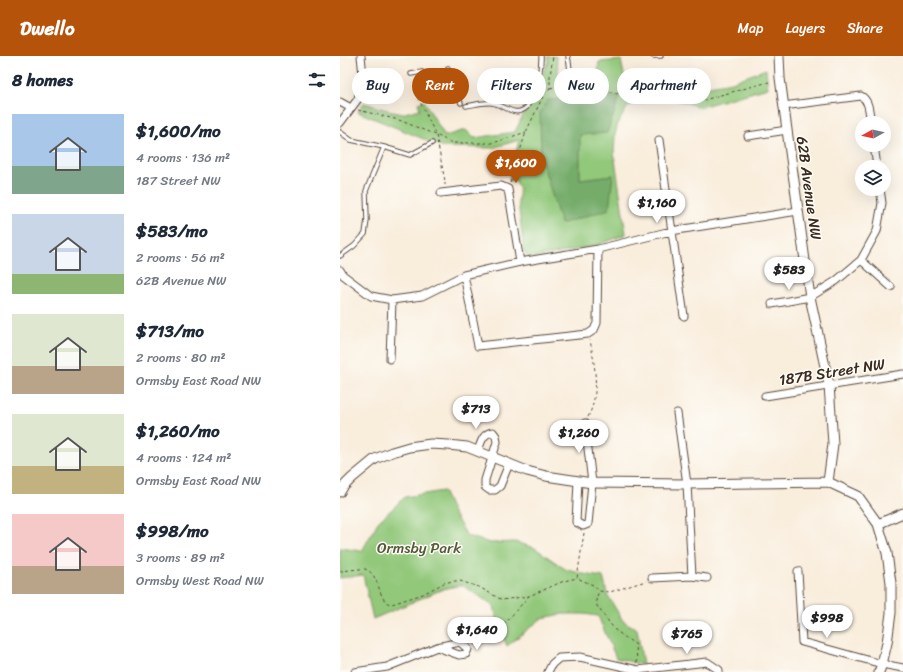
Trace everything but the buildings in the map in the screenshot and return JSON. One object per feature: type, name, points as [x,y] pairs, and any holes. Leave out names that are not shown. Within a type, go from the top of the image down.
[{"type":"street","points":[[340,123],[358,99],[363,76],[360,56]]},
{"type":"street","name":"62B Avenue NW","points":[[778,56],[783,106],[810,297],[829,385],[833,444],[828,482]]},
{"type":"street","points":[[783,106],[857,96],[864,97],[868,104],[870,116]]},
{"type":"street","points":[[340,102],[352,108]]},
{"type":"street","name":"62B Avenue NW","points":[[748,136],[787,130]]},
{"type":"street","points":[[659,140],[684,316]]},
{"type":"street","points":[[441,193],[500,186],[508,189],[520,262]]},
{"type":"street","points":[[772,304],[810,297],[836,280],[861,260],[877,232],[882,203],[881,196]]},
{"type":"street","points":[[341,274],[371,296],[392,300],[422,296],[464,275],[520,262],[598,248],[671,230],[798,211]]},
{"type":"street","points":[[464,275],[478,346],[591,332],[597,323],[598,248]]},
{"type":"street","points":[[861,260],[891,287]]},
{"type":"street","points":[[390,359],[392,300]]},
{"type":"street","name":"187B Street NW","points":[[765,396],[903,374]]},
{"type":"street","points":[[677,413],[687,484],[692,576]]},
{"type":"street","points":[[578,481],[576,522],[584,526],[588,524],[589,520],[592,483],[585,423]]},
{"type":"street","points":[[478,451],[484,436],[493,432],[496,436],[497,442],[485,480],[485,487],[489,490],[495,490],[500,486],[509,464]]},
{"type":"street","points":[[341,488],[358,472],[375,460],[392,452],[409,447],[431,444],[466,447],[527,471],[592,483],[687,484],[828,482],[858,496],[878,524],[888,553],[891,583],[891,613],[887,643],[880,668]]},
{"type":"street","points":[[878,524],[903,513]]},
{"type":"street","points":[[798,571],[802,642],[880,668],[903,668]]},
{"type":"street","points":[[652,578],[692,576],[707,578]]},
{"type":"street","points":[[355,672],[387,667],[437,647]]},
{"type":"street","points":[[548,672],[552,664],[559,658],[580,657],[638,669],[707,662],[719,670],[719,672]]},
{"type":"lane","points":[[466,106],[494,103],[511,111],[518,112],[523,110],[526,107],[538,82],[542,66],[541,56]]},
{"type":"lane","points":[[568,56],[570,68]]},
{"type":"lane","points":[[653,56],[661,56]]},
{"type":"lane","points":[[340,132],[351,140],[384,147],[410,156],[432,143]]},
{"type":"lane","points":[[340,256],[354,246],[364,234],[367,220],[366,191],[384,147]]},
{"type":"path","points":[[550,88],[553,56]]},
{"type":"path","points":[[508,189],[526,132],[546,92],[550,88],[562,84],[580,85],[629,96],[645,93],[670,95],[699,102],[770,82]]},
{"type":"path","points":[[352,108],[399,120],[452,143],[493,143],[526,132]]},
{"type":"path","points":[[585,423],[590,414],[595,395],[595,375],[591,332]]},
{"type":"path","points":[[577,578],[584,533]]},
{"type":"path","points":[[340,571],[352,571],[359,568],[369,571],[377,580],[383,600],[389,604],[423,594],[444,583],[453,581],[460,581],[479,587],[502,600],[529,596],[564,581],[577,578],[593,585],[599,591],[606,592],[617,591],[652,578]]},
{"type":"path","points":[[599,591],[596,599],[597,606],[615,630],[636,645],[638,669]]},
{"type":"path","points":[[471,647],[506,622],[529,596]]},
{"type":"green space","points":[[547,56],[556,56],[558,68],[554,68],[554,104],[609,104],[609,68],[598,68],[599,62],[621,60],[623,68],[617,68],[617,104],[636,104],[628,106],[618,123],[615,135],[614,153],[626,234],[592,246],[532,258],[527,256],[524,252],[518,201],[519,187],[515,180],[509,181],[519,140],[492,148],[443,147],[358,112],[363,104],[401,114],[420,109],[418,104],[426,104],[445,136],[466,130],[474,138],[515,132],[528,104],[546,104],[545,68],[548,62]]},
{"type":"green space","points":[[766,69],[768,88],[711,104],[711,86],[732,82]]},
{"type":"green space","points":[[617,96],[617,104],[607,133],[580,135],[580,179],[613,175],[609,209],[561,224],[541,158],[540,113],[548,100],[554,100],[554,104],[609,104],[609,97]]},
{"type":"green space","points":[[690,104],[711,104],[700,107]]},
{"type":"green space","name":"Ormsby Park","points":[[443,491],[452,511],[467,536],[490,543],[515,542],[535,548],[565,569],[603,577],[608,596],[623,621],[637,629],[643,665],[616,658],[598,616],[584,614],[563,614],[542,618],[507,646],[497,621],[494,606],[462,585],[443,589],[373,619],[363,575],[340,578],[340,548],[362,551],[378,522],[405,497]]}]
